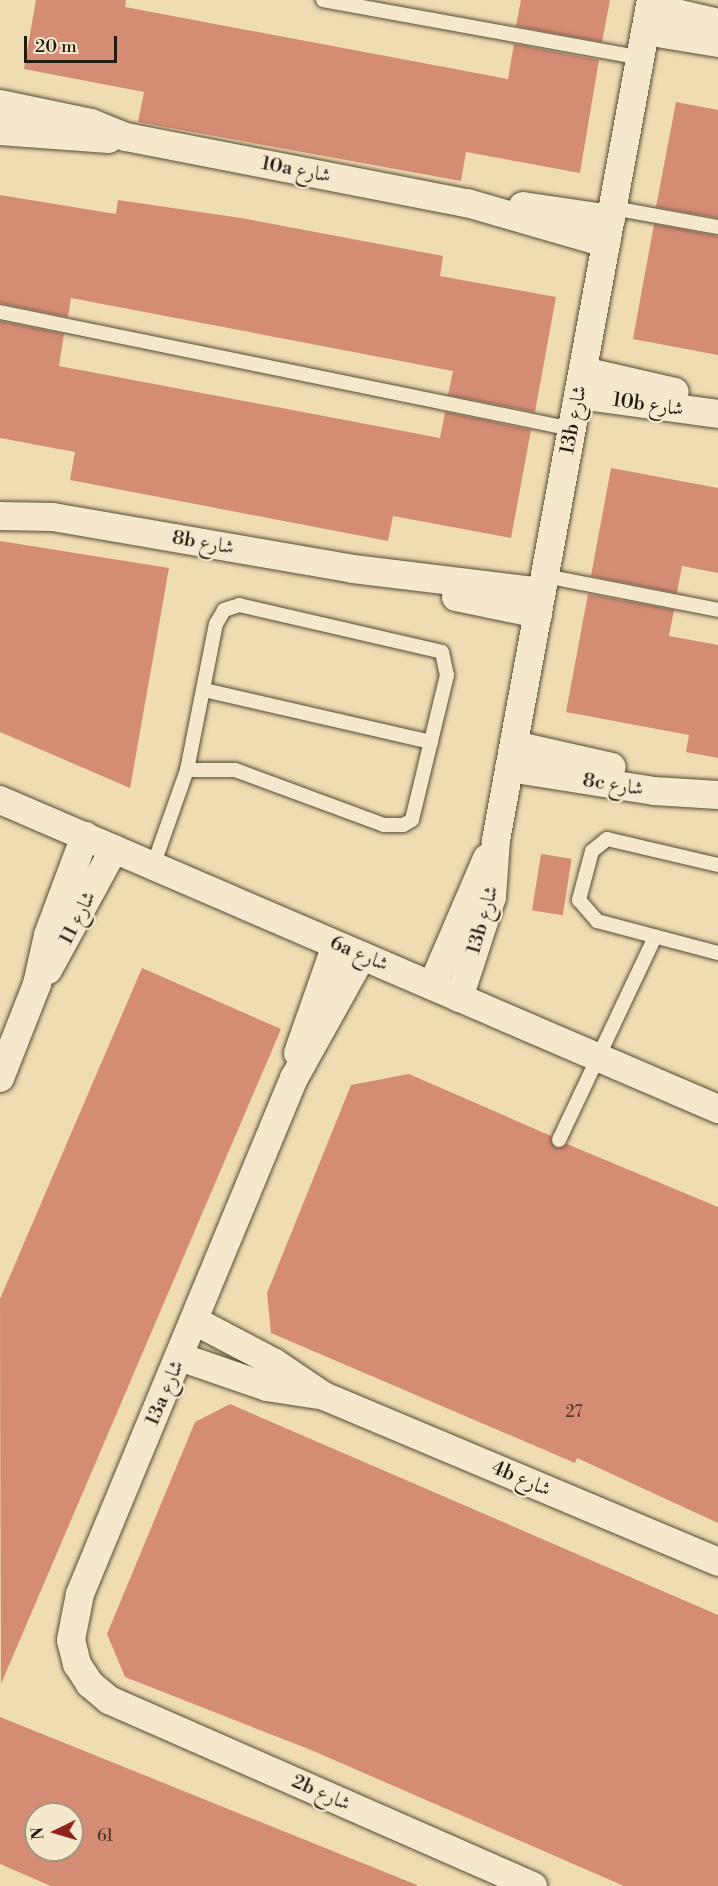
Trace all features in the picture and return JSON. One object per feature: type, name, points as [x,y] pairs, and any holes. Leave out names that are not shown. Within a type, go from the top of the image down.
[{"type":"street","points":[[647,24],[718,23]]},
{"type":"street","points":[[647,24],[718,43]]},
{"type":"street","name":"13b شارع","points":[[459,998],[492,897],[496,840],[647,24]]},
{"type":"street","name":"10a شارع","points":[[0,104],[91,123],[126,137],[467,204],[532,207],[610,223]]},
{"type":"street","name":"10a شارع","points":[[0,130],[88,140],[126,137]]},
{"type":"street","name":"10b شارع","points":[[581,383],[718,402]]},
{"type":"street","name":"10b شارع","points":[[581,383],[718,414]]},
{"type":"street","name":"8b شارع","points":[[0,495],[53,517]]},
{"type":"street","name":"8b شارع","points":[[0,516],[53,517],[353,568],[542,594]]},
{"type":"street","name":"8c شارع","points":[[512,756],[718,795]]},
{"type":"street","name":"6a شارع","points":[[0,800],[718,1109]]},
{"type":"street","name":"شارع 11","points":[[0,1078],[38,984],[48,935],[85,836]]},
{"type":"street","name":"13b شارع","points":[[432,986],[496,840]]},
{"type":"street","name":"شارع 11","points":[[38,984],[59,955],[114,849]]},
{"type":"street","name":"13a شارع","points":[[294,1078],[305,1026],[336,945]]},
{"type":"street","name":"13a شارع","points":[[110,1700],[90,1684],[77,1664],[70,1640],[72,1615],[294,1078],[362,956]]},
{"type":"street","name":"4b شارع","points":[[195,1321],[276,1363],[324,1396],[718,1562]]},
{"type":"street","name":"4b شارع","points":[[180,1357],[258,1384],[324,1396]]},
{"type":"street","name":"2b شارع","points":[[110,1700],[533,1886]]},
{"type":"lane","points":[[323,0],[647,24]]},
{"type":"lane","points":[[610,223],[718,227]]},
{"type":"lane","points":[[0,312],[572,429]]},
{"type":"lane","points":[[542,594],[718,610]]},
{"type":"lane","points":[[153,866],[187,770],[218,616],[231,606],[434,648],[448,667],[417,812],[412,820],[394,827],[235,770],[187,770]]},
{"type":"lane","points":[[204,690],[431,741]]},
{"type":"lane","points":[[718,865],[615,840],[595,846],[580,891],[583,909],[597,921],[718,953]]},
{"type":"lane","points":[[559,1140],[655,937]]},
{"type":"building","points":[[36,0],[126,0],[125,7],[508,79],[514,44],[599,60],[580,173],[466,152],[461,181],[138,122],[144,92],[24,69]]},
{"type":"building","points":[[521,0],[610,0],[602,42],[516,26]]},
{"type":"building","points":[[676,102],[718,110],[718,218],[656,207]]},
{"type":"building","points":[[0,195],[116,214],[118,200],[241,218],[443,256],[440,276],[556,297],[535,412],[448,395],[453,371],[71,298],[68,317],[0,303]]},
{"type":"building","points":[[654,224],[718,236],[718,355],[633,339]]},
{"type":"building","points":[[0,321],[64,334],[59,366],[440,438],[445,412],[531,430],[511,538],[393,516],[388,541],[70,480],[75,452],[0,438]]},
{"type":"building","points":[[611,468],[718,488],[718,573],[682,566],[677,593],[591,576]]},
{"type":"building","points":[[0,541],[169,568],[130,788],[0,732]]},
{"type":"building","points":[[588,594],[674,610],[669,636],[718,645],[718,758],[686,752],[689,735],[566,712]]},
{"type":"building","points":[[541,854],[572,859],[563,915],[532,910]]},
{"type":"building","points":[[142,968],[281,1029],[1,1684],[0,1299]]},
{"type":"building","points":[[409,1074],[551,1136],[556,1148],[567,1144],[718,1207],[718,1523],[577,1458],[575,1463],[271,1333],[267,1293],[351,1085]]},
{"type":"building","points":[[230,1404],[718,1615],[718,1886],[624,1886],[311,1750],[125,1677],[107,1634],[195,1422]]},
{"type":"building","points":[[0,1717],[417,1885],[417,1886],[51,1886],[0,1864]]}]
